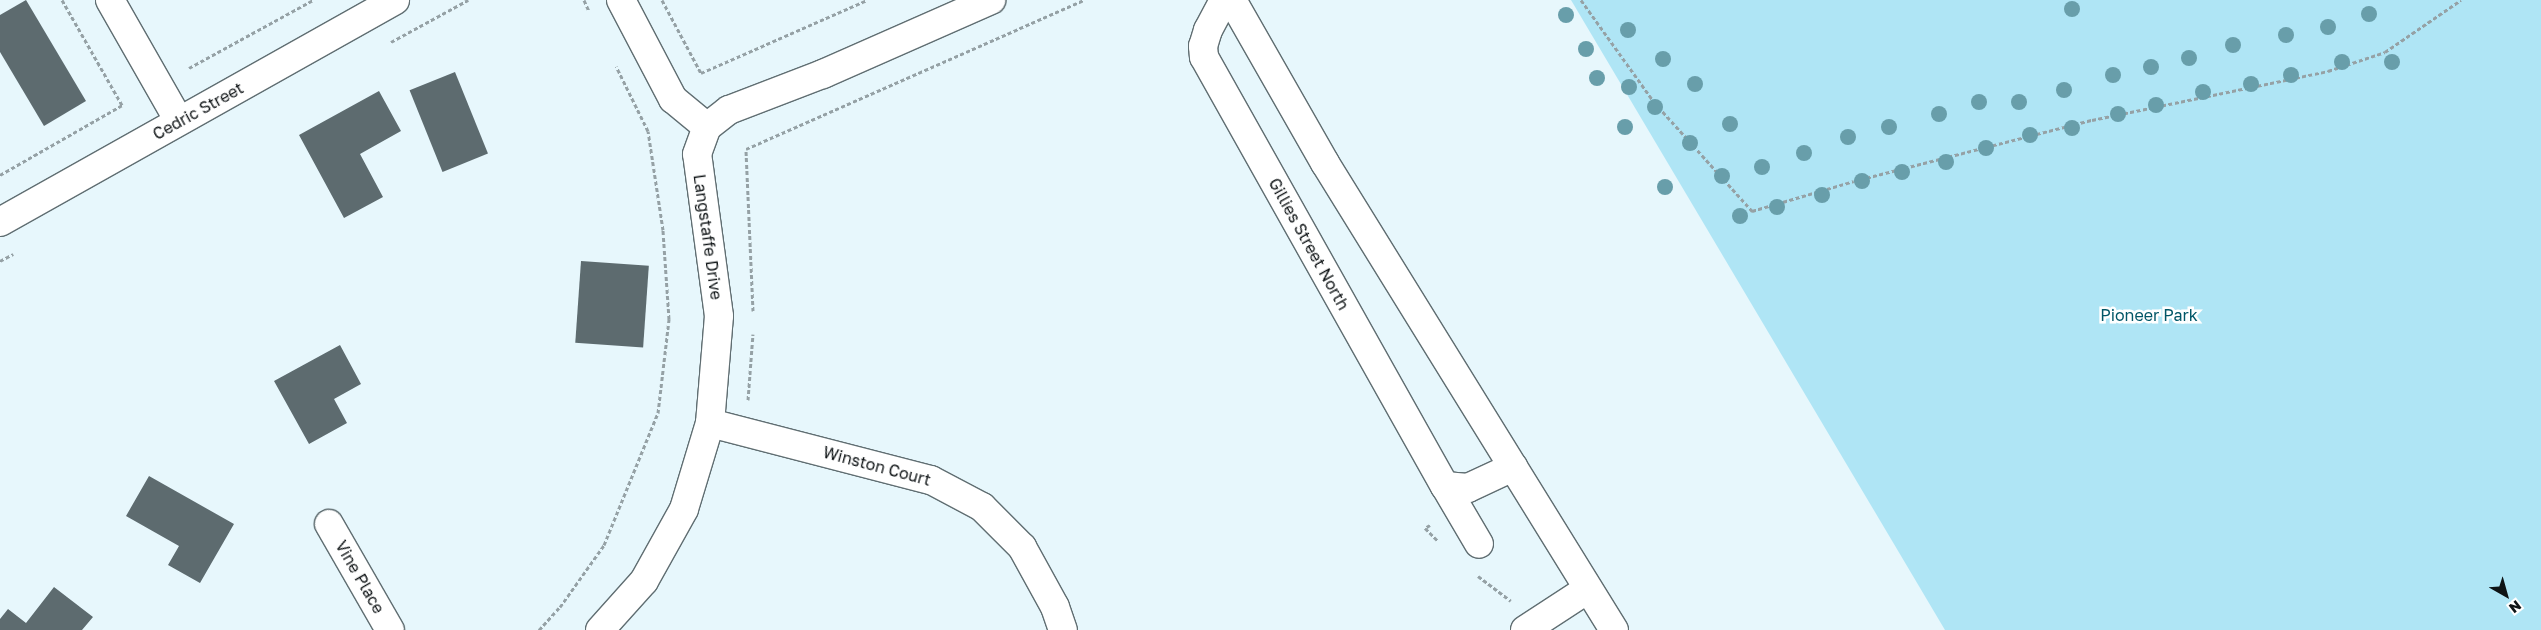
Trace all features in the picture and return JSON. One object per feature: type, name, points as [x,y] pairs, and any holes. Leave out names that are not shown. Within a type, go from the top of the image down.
[{"type":"street","points":[[110,0],[178,121]]},
{"type":"street","name":"Cedric Street","points":[[0,222],[395,0]]},
{"type":"street","points":[[621,0],[673,99],[707,127],[730,110],[823,74],[992,0]]},
{"type":"street","name":"Gillies Street North","points":[[1224,0],[1208,30],[1203,46],[1204,57],[1479,544]]},
{"type":"street","points":[[1232,0],[1325,163],[1614,630]]},
{"type":"street","name":"Langstaffe Drive","points":[[600,630],[644,581],[684,509],[710,423],[719,316],[697,154],[707,127]]},
{"type":"street","name":"Winston Court","points":[[710,423],[932,480],[982,507],[1022,547],[1056,607],[1063,630]]},
{"type":"street","points":[[1445,486],[1468,488],[1513,467]]},
{"type":"street","name":"Vine Place","points":[[329,524],[390,630]]},
{"type":"street","points":[[1526,630],[1588,589]]},
{"type":"path","points":[[0,175],[122,105],[62,0]]},
{"type":"path","points":[[190,70],[313,0]]},
{"type":"path","points":[[584,0],[592,18]]},
{"type":"path","points":[[662,0],[701,73],[867,0]]},
{"type":"path","points":[[753,315],[746,148],[1084,0]]},
{"type":"path","points":[[1581,0],[1654,102],[1752,211],[1854,181],[2092,120],[2328,71],[2385,52],[2461,0]]},
{"type":"path","points":[[539,630],[560,608],[604,545],[658,412],[669,319],[663,230],[648,131],[614,61]]},
{"type":"path","points":[[748,400],[753,325]]},
{"type":"green space","name":"Pioneer Park","points":[[1571,0],[2541,0],[2541,630],[1945,630]]},
{"type":"building","points":[[26,0],[86,101],[44,126],[0,52],[0,15]]},
{"type":"building","points":[[455,72],[488,154],[443,172],[410,90]]},
{"type":"building","points":[[379,91],[401,131],[360,154],[383,197],[344,218],[299,135]]},
{"type":"building","points":[[581,261],[649,266],[643,348],[575,343]]},
{"type":"building","points":[[340,345],[361,384],[334,399],[347,423],[309,444],[274,381]]},
{"type":"building","points":[[149,476],[234,524],[200,583],[168,565],[179,546],[126,516]]},
{"type":"building","points":[[54,587],[93,617],[82,630],[0,630],[0,619],[8,609],[26,623]]}]
